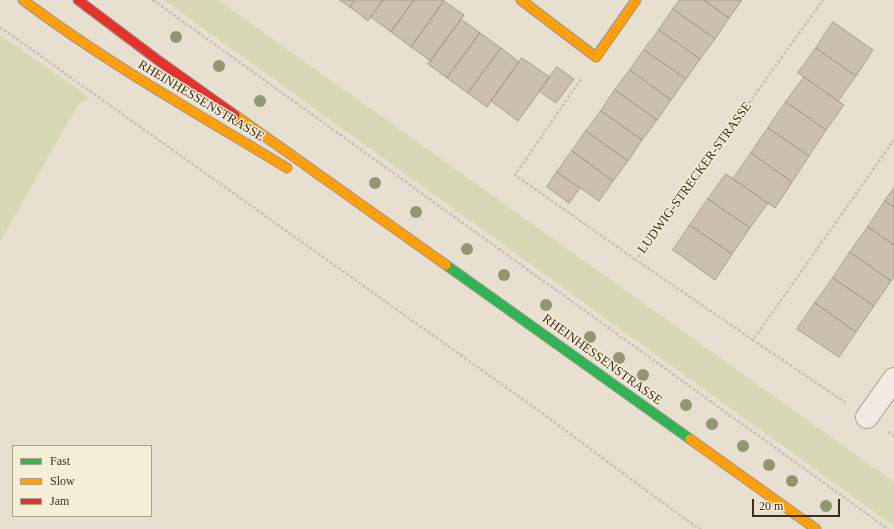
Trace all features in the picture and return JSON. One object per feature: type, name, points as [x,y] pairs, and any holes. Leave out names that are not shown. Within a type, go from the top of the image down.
[{"type":"main road","name":"RHEINHESSENSTRASSE","points":[[23,0],[47,18],[134,76],[295,172]]},
{"type":"main road","name":"RHEINHESSENSTRASSE","points":[[78,0],[159,61],[816,529]]},
{"type":"main road","points":[[521,0],[596,57],[636,0]]},
{"type":"main road","name":"RHEINHESSENSTRASSE","points":[[315,183],[372,212]]},
{"type":"street","points":[[867,417],[894,379]]},
{"type":"path","points":[[153,0],[888,529]]},
{"type":"path","name":"LUDWIG-STRECKER-STRASSE","points":[[823,0],[636,260],[867,417]]},
{"type":"path","points":[[0,27],[536,408],[685,519],[701,529]]},
{"type":"path","points":[[596,57],[516,175],[636,260]]},
{"type":"path","points":[[753,340],[894,140]]},
{"type":"green space","points":[[164,0],[218,0],[894,482],[894,526]]},
{"type":"green space","points":[[0,35],[79,90],[93,103],[88,100],[83,101],[78,105],[0,242]]},
{"type":"building","points":[[340,0],[355,0],[350,7]]},
{"type":"building","points":[[355,0],[383,0],[368,21],[350,7]]},
{"type":"building","points":[[383,0],[414,0],[391,32],[371,17]]},
{"type":"building","points":[[414,0],[444,1],[411,47],[391,32]]},
{"type":"building","points":[[680,0],[704,0],[729,18],[715,39],[673,9]]},
{"type":"building","points":[[704,0],[742,0],[729,18]]},
{"type":"building","points":[[444,1],[464,15],[431,61],[411,47]]},
{"type":"building","points":[[673,9],[715,39],[700,59],[659,30]]},
{"type":"building","points":[[461,19],[480,33],[447,78],[428,64]]},
{"type":"building","points":[[833,22],[873,50],[856,76],[816,48]]},
{"type":"building","points":[[659,30],[700,59],[686,79],[644,50]]},
{"type":"building","points":[[480,33],[501,48],[468,93],[447,78]]},
{"type":"building","points":[[501,48],[519,62],[487,107],[468,93]]},
{"type":"building","points":[[816,48],[856,76],[838,101],[798,73]]},
{"type":"building","points":[[644,50],[686,79],[671,100],[630,70]]},
{"type":"building","points":[[522,58],[550,77],[518,121],[491,101]]},
{"type":"building","points":[[557,67],[574,79],[556,103],[539,91]]},
{"type":"building","points":[[630,70],[671,100],[657,120],[615,90]]},
{"type":"building","points":[[804,77],[844,105],[826,130],[786,102]]},
{"type":"building","points":[[615,90],[657,120],[642,140],[601,111]]},
{"type":"building","points":[[786,102],[826,130],[809,156],[768,128]]},
{"type":"building","points":[[601,111],[642,140],[628,161],[586,131]]},
{"type":"building","points":[[768,128],[809,156],[792,182],[751,153]]},
{"type":"building","points":[[586,131],[628,161],[613,181],[572,151]]},
{"type":"building","points":[[572,151],[613,181],[599,201],[557,172]]},
{"type":"building","points":[[751,153],[792,182],[775,208],[733,179]]},
{"type":"building","points":[[557,172],[580,188],[569,203],[547,187]]},
{"type":"building","points":[[726,174],[768,203],[750,228],[708,199]]},
{"type":"building","points":[[894,188],[894,207],[885,201]]},
{"type":"building","points":[[708,199],[750,228],[732,254],[690,225]]},
{"type":"building","points":[[885,201],[894,207],[894,245],[868,227]]},
{"type":"building","points":[[690,225],[732,254],[715,280],[673,250]]},
{"type":"building","points":[[868,227],[894,245],[894,277],[891,281],[850,252]]},
{"type":"building","points":[[850,252],[891,281],[874,306],[833,278]]},
{"type":"building","points":[[833,278],[874,306],[856,332],[815,303]]},
{"type":"building","points":[[815,303],[856,332],[839,357],[797,329]]},
{"type":"traffic: fast","points":[[446,265],[690,439]]},
{"type":"traffic: slow","points":[[23,0],[120,67],[287,168]]},
{"type":"traffic: slow","points":[[521,0],[596,57],[636,0]]},
{"type":"traffic: slow","points":[[235,115],[446,265]]},
{"type":"traffic: slow","points":[[690,439],[816,529]]},
{"type":"traffic: jam","points":[[78,0],[159,61],[235,115]]}]
